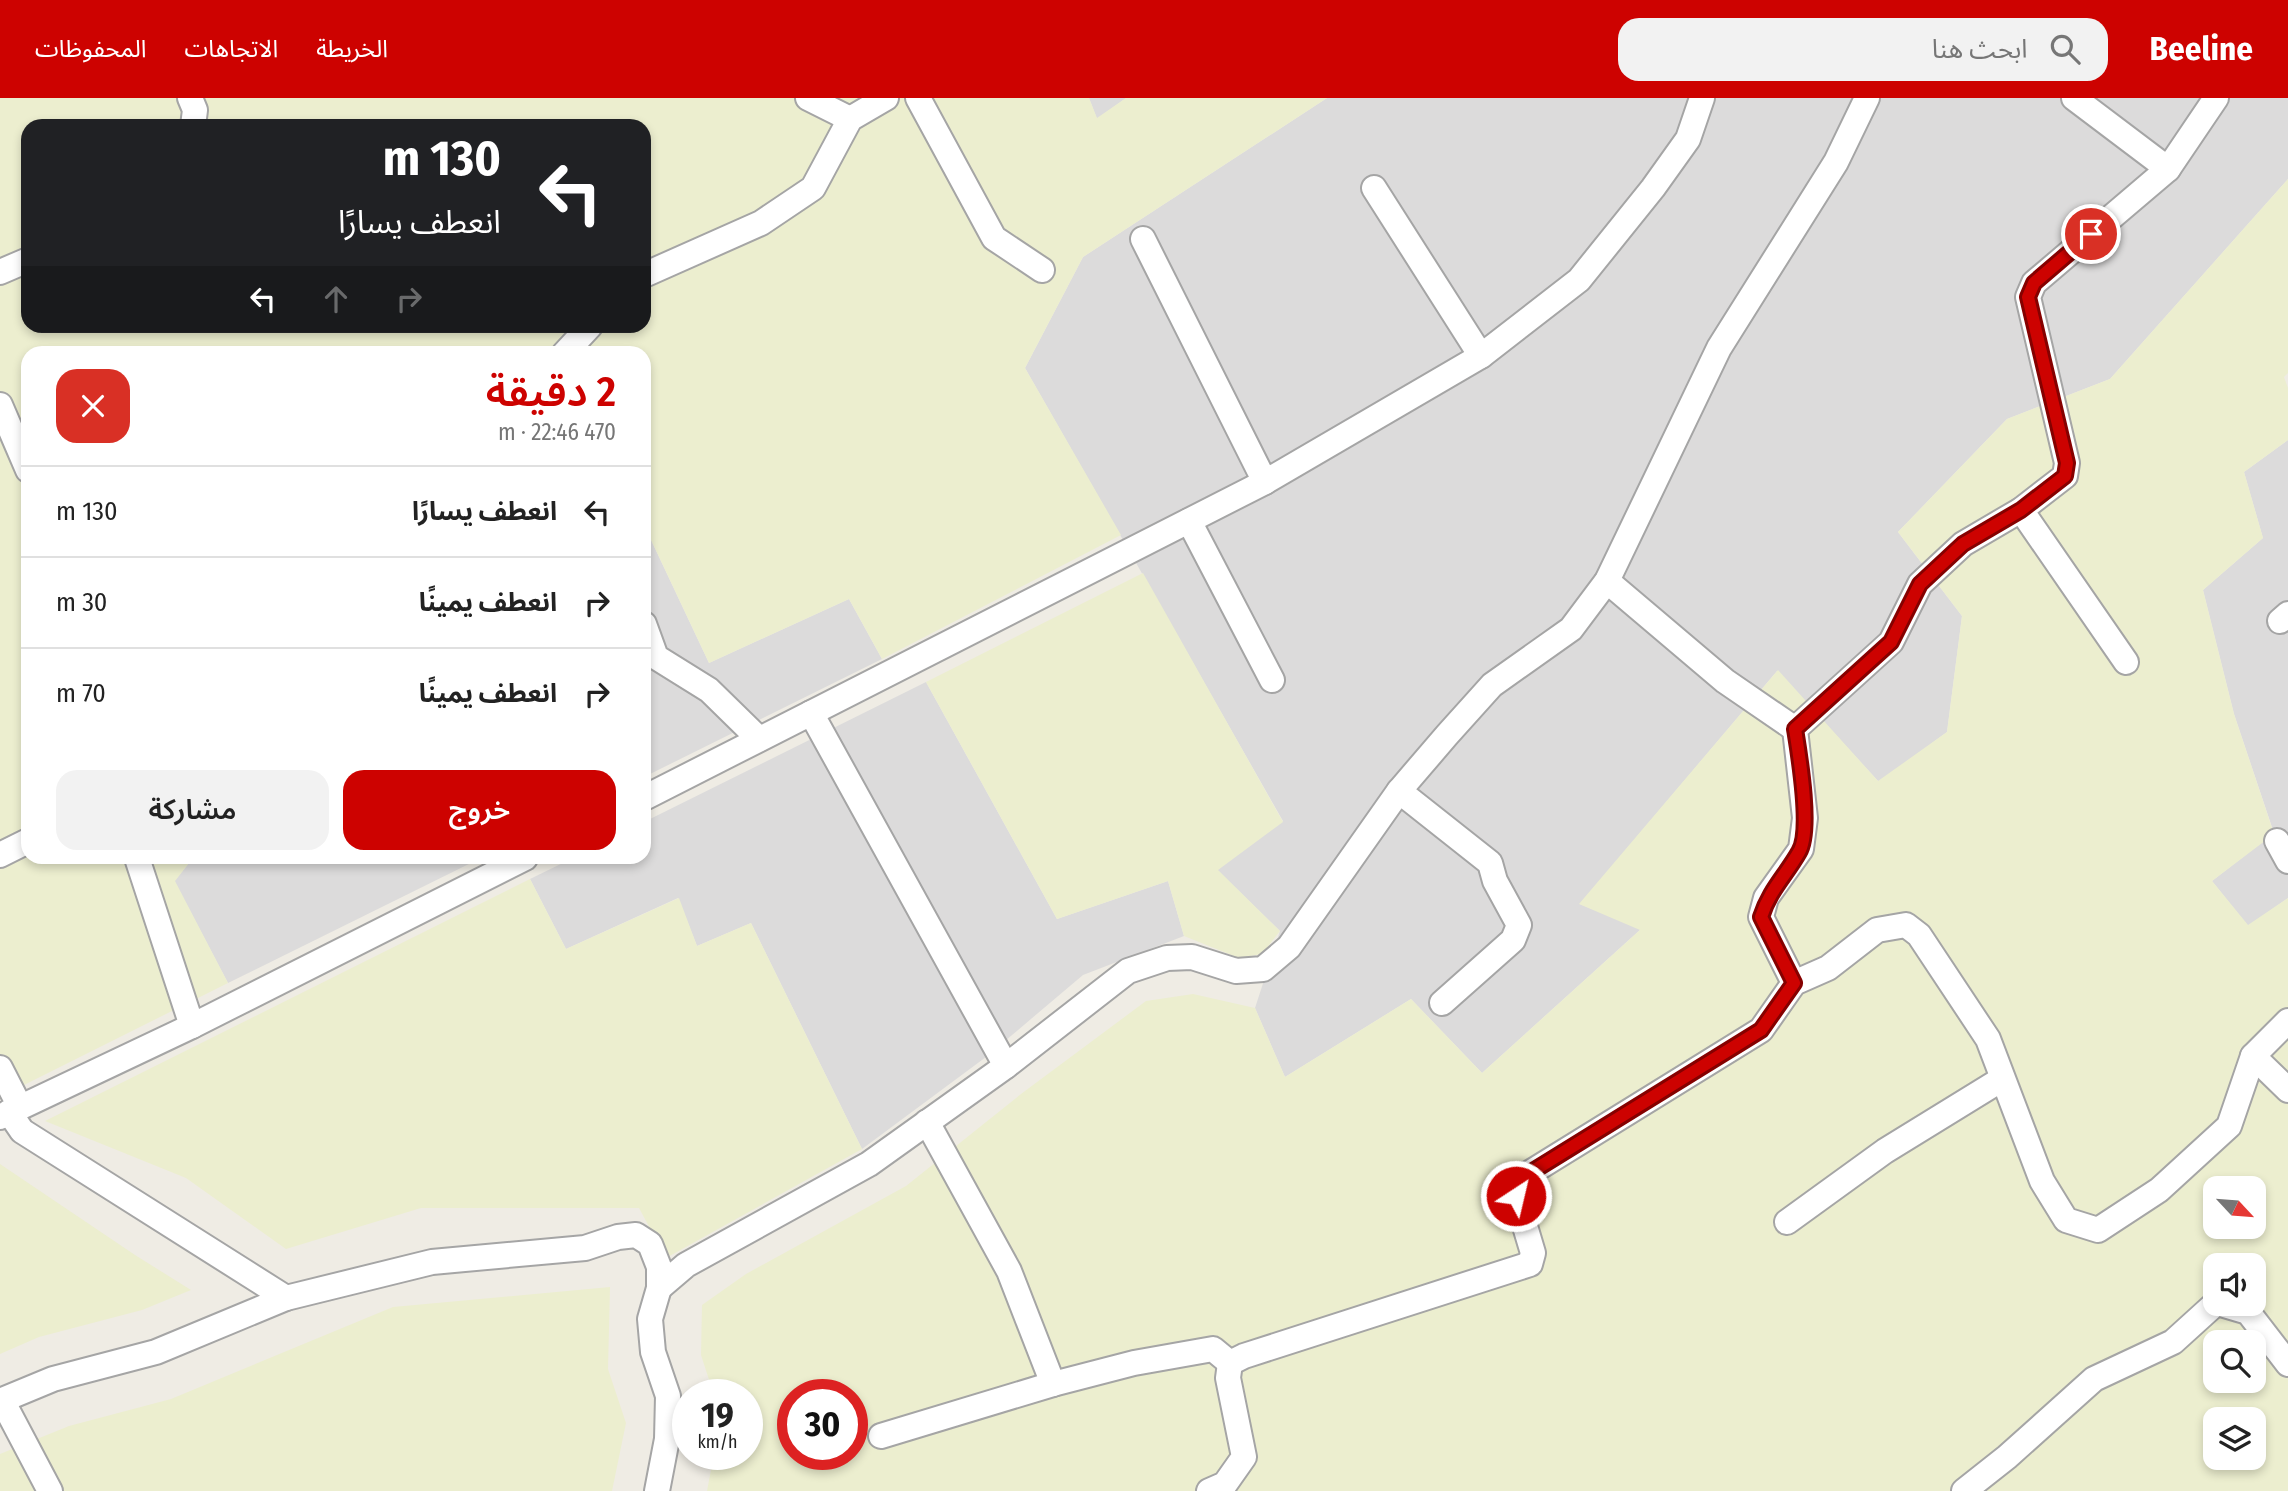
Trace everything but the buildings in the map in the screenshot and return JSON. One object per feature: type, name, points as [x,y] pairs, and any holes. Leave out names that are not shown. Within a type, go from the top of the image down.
[{"type":"street","points":[[190,98],[195,110],[194,119]]},
{"type":"street","points":[[808,98],[850,119]]},
{"type":"street","points":[[651,272],[761,223],[813,188],[850,119],[886,98]]},
{"type":"street","points":[[918,98],[994,238],[1042,270]]},
{"type":"street","points":[[651,794],[1265,482],[1480,356],[1579,280],[1653,188],[1688,139],[1702,98]]},
{"type":"street","points":[[659,1288],[686,1265],[869,1164],[1006,1066],[1128,971],[1167,958],[1192,957],[1236,971],[1263,969],[1289,947],[1399,791],[1492,685],[1571,629],[1607,581],[1719,348],[1836,162],[1867,98]]},
{"type":"street","points":[[2074,98],[2168,169]]},
{"type":"street","points":[[1795,729],[1891,642],[1920,584],[1963,544],[2021,510],[2065,476],[2067,463],[2028,297],[2034,283],[2168,169],[2216,98]]},
{"type":"street","points":[[1374,187],[1480,356]]},
{"type":"street","points":[[1143,239],[1265,482]]},
{"type":"street","points":[[0,272],[21,263]]},
{"type":"street","points":[[571,346],[584,333]]},
{"type":"street","points":[[0,405],[21,454]]},
{"type":"street","points":[[2021,510],[2126,662]]},
{"type":"street","points":[[1189,521],[1272,680]]},
{"type":"street","points":[[1607,581],[1725,681],[1795,729],[1805,818],[1801,849],[1766,898],[1761,917],[1794,983]]},
{"type":"street","points":[[651,643],[656,657],[709,690],[759,739]]},
{"type":"street","points":[[811,713],[1006,1066]]},
{"type":"street","points":[[1399,791],[1490,863],[1495,880],[1519,925],[1513,940],[1441,1003]]},
{"type":"street","points":[[0,855],[21,844]]},
{"type":"street","points":[[139,864],[192,1026]]},
{"type":"street","points":[[10,1112],[192,1026],[513,864]]},
{"type":"street","points":[[1230,1363],[1244,1356],[1530,1264],[1533,1253],[1516,1196],[1520,1179],[1761,1030],[1794,983],[1828,968],[1877,930],[1906,925],[1919,935],[1987,1039],[2042,1181],[2066,1220],[2098,1230],[2159,1190],[2229,1126],[2253,1056],[2288,1021]]},
{"type":"street","points":[[2253,1056],[2288,1090]]},
{"type":"street","points":[[0,1068],[10,1112],[22,1131],[286,1298]]},
{"type":"street","points":[[1787,1222],[1885,1151],[2002,1079]]},
{"type":"street","points":[[927,1122],[1009,1271],[1053,1384]]},
{"type":"street","points":[[50,1491],[1,1401],[53,1379],[156,1352],[286,1298],[432,1262],[585,1248],[618,1237],[636,1235],[650,1244],[659,1267],[659,1288],[650,1319],[653,1352],[668,1396],[667,1439],[657,1491]]},
{"type":"street","points":[[1964,1491],[2094,1380],[2173,1342],[2203,1315]]},
{"type":"street","points":[[2251,1316],[2288,1364]]},
{"type":"street","points":[[881,1436],[1053,1384],[1134,1363],[1213,1349],[1230,1363]]},
{"type":"street","points":[[1209,1491],[1225,1484],[1244,1457],[1228,1378],[1230,1363]]},
{"type":"shaded area","points":[[1089,98],[1126,98],[1097,119]]},
{"type":"shaded area","points":[[1327,98],[2288,98],[2288,179],[2110,379],[2007,419],[1898,532],[1962,616],[1947,732],[1879,782],[1777,671],[1580,904],[1641,929],[1482,1073],[1411,999],[1285,1077],[1255,1008],[1280,931],[1217,870],[1283,821],[1025,368],[1083,257]]},
{"type":"shaded area","points":[[2288,440],[2288,898],[2248,926],[2212,881],[2274,833],[2234,714],[2203,590],[2263,538],[2244,472]]},
{"type":"shaded area","points":[[651,540],[709,663],[849,599],[882,659],[651,774]]},
{"type":"shaded area","points":[[926,682],[1057,919],[1168,881],[1184,936],[1083,975],[986,1057],[862,1149],[751,923],[697,946],[678,898],[566,949],[530,879],[561,864],[651,864],[651,819]]},
{"type":"shaded area","points":[[188,864],[469,864],[228,983],[174,881]]},
{"type":"green space","points":[[0,98],[1089,98],[1097,118],[1126,98],[1327,98],[1083,257],[1025,368],[1121,535],[882,659],[849,599],[709,663],[651,540],[651,346],[21,346],[21,864],[188,864],[175,881],[228,983],[0,1097]]},
{"type":"green space","points":[[2288,179],[2288,373],[2284,377],[2288,388],[2288,440],[2244,472],[2263,538],[2203,590],[2234,714],[2274,834],[2212,881],[2248,925],[2288,898],[2288,1491],[707,1491],[711,1470],[763,1470],[763,1379],[709,1379],[701,1355],[702,1305],[746,1274],[906,1186],[1021,1094],[1146,1001],[1193,994],[1255,1008],[1285,1077],[1411,999],[1482,1073],[1640,930],[1579,904],[1778,670],[1878,781],[1947,732],[1962,616],[1898,532],[2007,419],[2110,379]]},
{"type":"green space","points":[[1143,573],[1283,822],[1218,870],[1280,931],[1262,954],[1239,958],[1184,936],[1168,881],[1057,919],[926,682]]},
{"type":"green space","points":[[530,879],[566,949],[679,898],[697,946],[751,923],[862,1149],[666,1258],[639,1208],[421,1208],[286,1249],[186,1178],[45,1121]]},
{"type":"green space","points":[[0,1164],[191,1290],[142,1310],[39,1337],[0,1354]]},
{"type":"green space","points":[[610,1287],[608,1369],[626,1423],[612,1491],[0,1491],[0,1454],[69,1426],[171,1399],[393,1307]]},
{"type":"route","points":[[1516,1196],[1520,1179],[1761,1030],[1794,983],[1761,917],[1766,898],[1801,849],[1805,818],[1795,729],[1891,642],[1920,584],[1963,544],[2021,510],[2065,476],[2067,463],[2028,297],[2034,283],[2091,234]]}]
